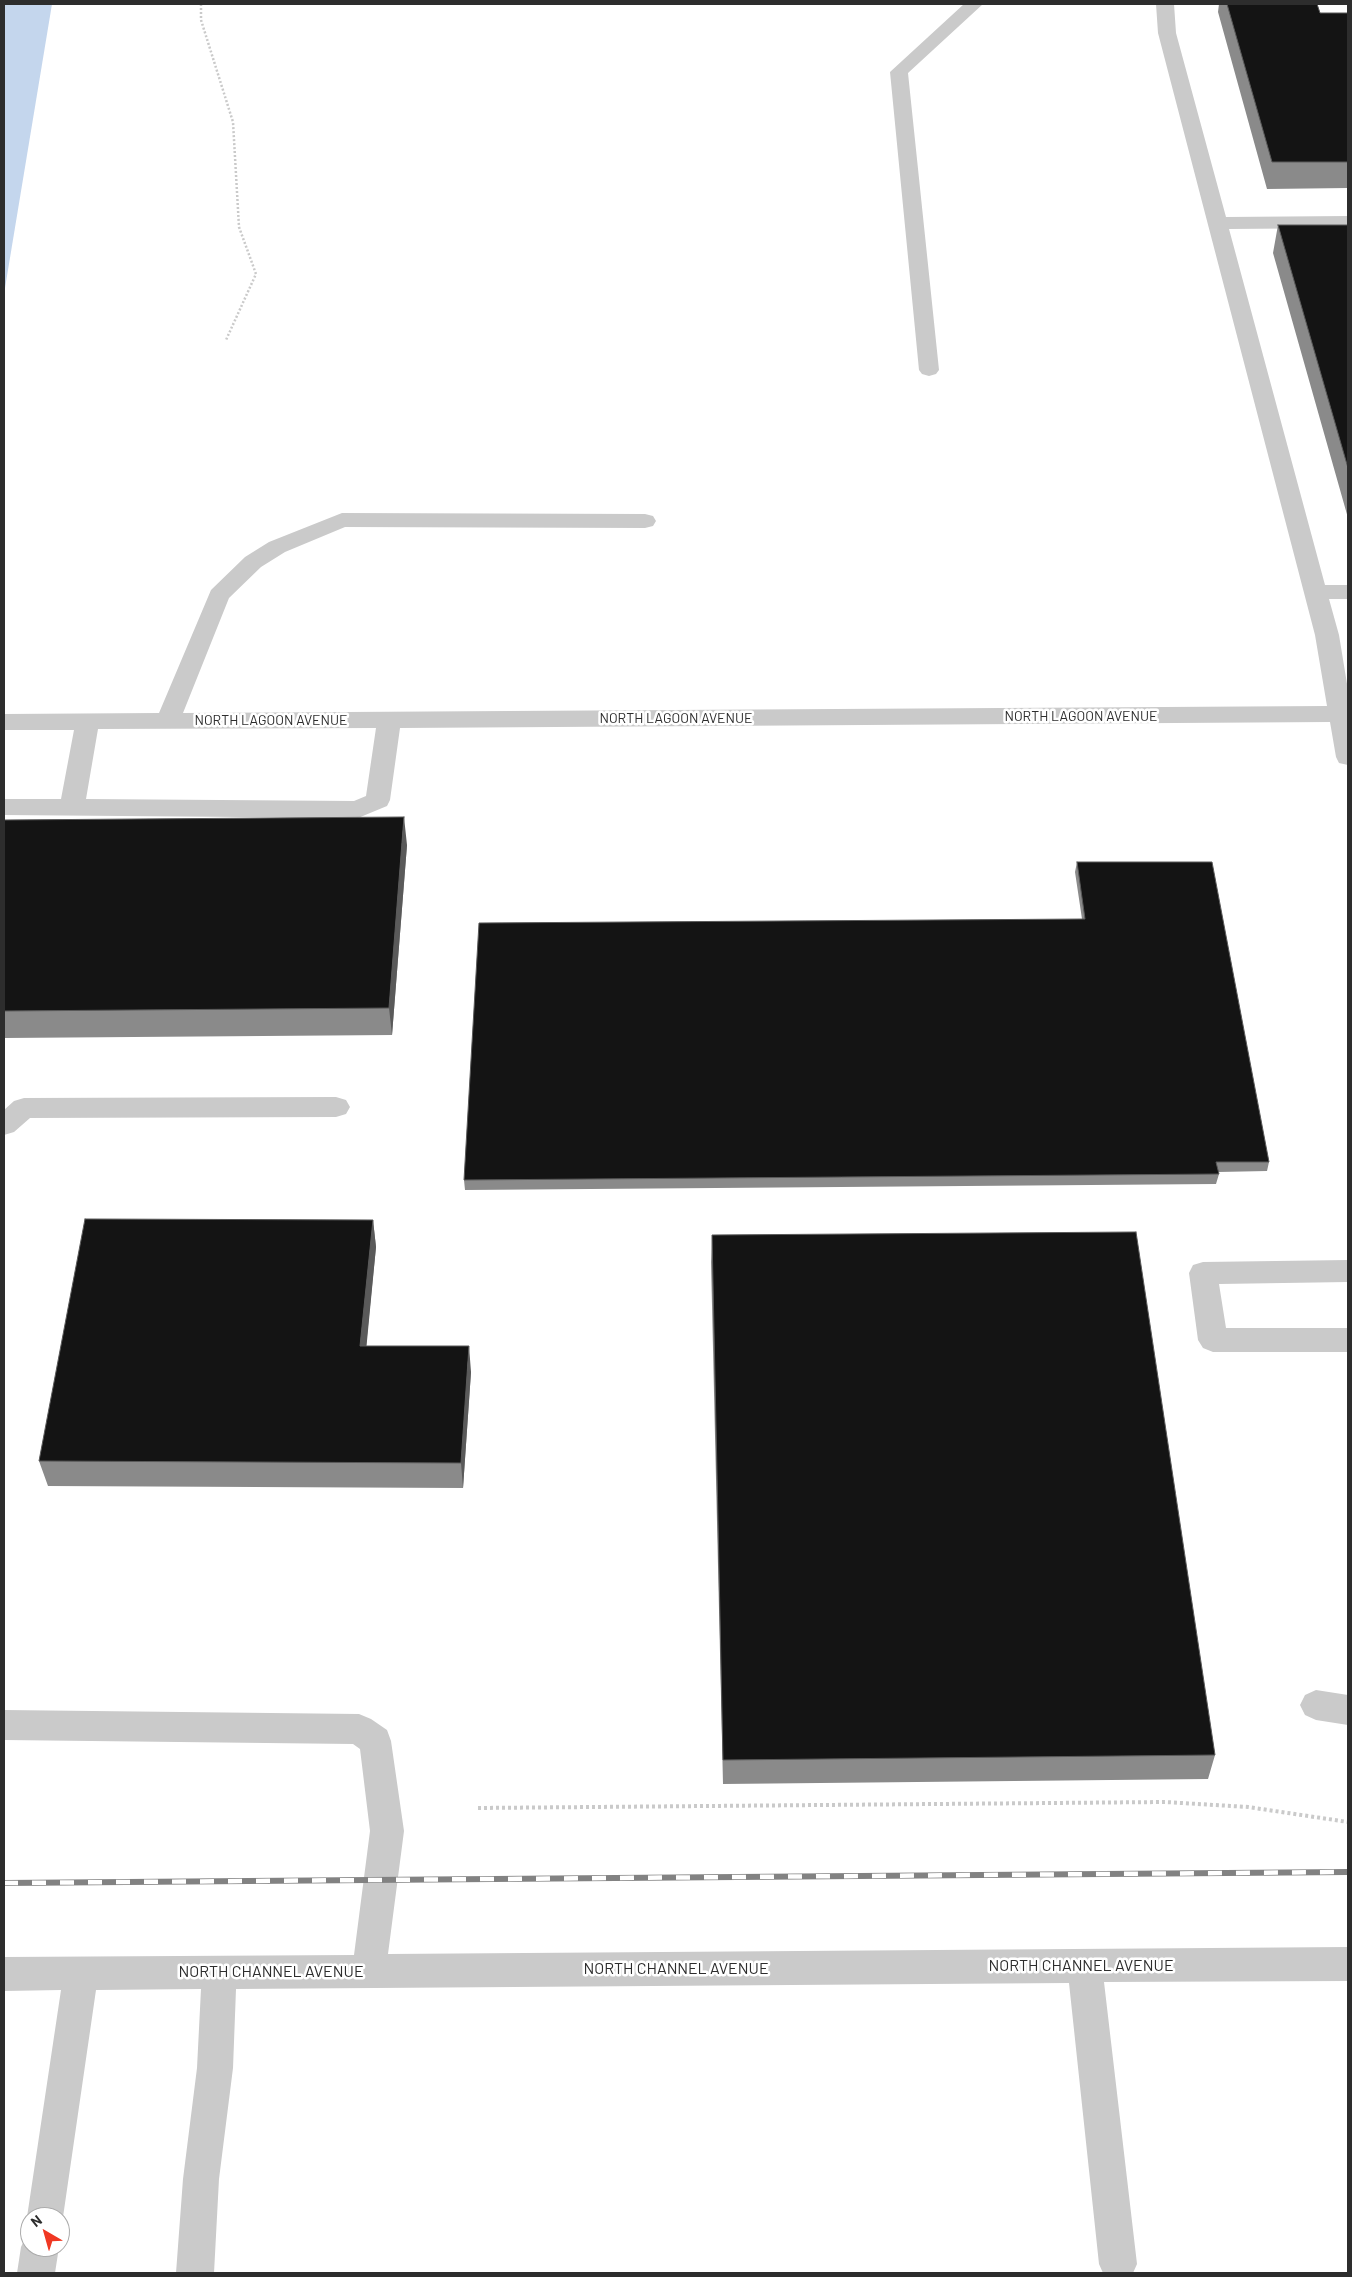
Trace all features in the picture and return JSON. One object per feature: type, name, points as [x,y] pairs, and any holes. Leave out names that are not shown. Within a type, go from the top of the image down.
[{"type":"street","points":[[929,370],[899,72],[974,4]]},
{"type":"street","points":[[1165,4],[1167,33],[1314,592],[1327,635],[1344,714],[1348,757]]},
{"type":"street","points":[[1217,223],[1348,222]]},
{"type":"street","points":[[168,721],[219,595],[253,562],[277,547],[342,520],[645,521]]},
{"type":"street","points":[[1314,592],[1348,592]]},
{"type":"street","name":"NORTH LAGOON AVENUE","points":[[4,722],[1344,714]]},
{"type":"street","points":[[4,807],[358,810],[378,800],[389,720]]},
{"type":"street","points":[[72,807],[88,722]]},
{"type":"street","points":[[4,1125],[24,1108],[336,1107]]},
{"type":"street","points":[[1348,1271],[1202,1273],[1213,1340],[1348,1340]]},
{"type":"street","points":[[1316,1705],[1348,1710]]},
{"type":"street","points":[[4,1726],[359,1729],[375,1741],[386,1831],[370,1971]]},
{"type":"street","name":"NORTH CHANNEL AVENUE","points":[[4,1974],[1348,1964]]},
{"type":"street","points":[[1085,1966],[1118,2264]]},
{"type":"street","points":[[195,2273],[201,2179],[215,2068],[220,1971]]},
{"type":"street","points":[[46,2207],[81,1974]]},
{"type":"street","points":[[36,2273],[38,2257]]},
{"type":"path","points":[[201,4],[201,20],[233,122],[239,227],[256,274],[226,340]]},
{"type":"path","points":[[478,1808],[1165,1802],[1248,1807],[1348,1822]]},
{"type":"water","points":[[4,4],[52,4],[4,294]]},
{"type":"building","points":[[1227,4],[1317,4],[1320,13],[1348,13],[1348,162],[1272,162]]},
{"type":"building","points":[[1278,225],[1348,225],[1348,468]]},
{"type":"building","points":[[404,817],[389,1008],[4,1011],[4,820]]},
{"type":"building","points":[[1077,862],[1212,862],[1269,1162],[1216,1162],[1219,1174],[464,1180],[479,923],[1085,919]]},
{"type":"building","points":[[85,1219],[373,1220],[360,1346],[469,1346],[461,1463],[39,1461]]},
{"type":"building","points":[[1136,1232],[1215,1755],[723,1760],[712,1235]]},
{"type":"railway","points":[[4,1883],[1348,1872]]}]
